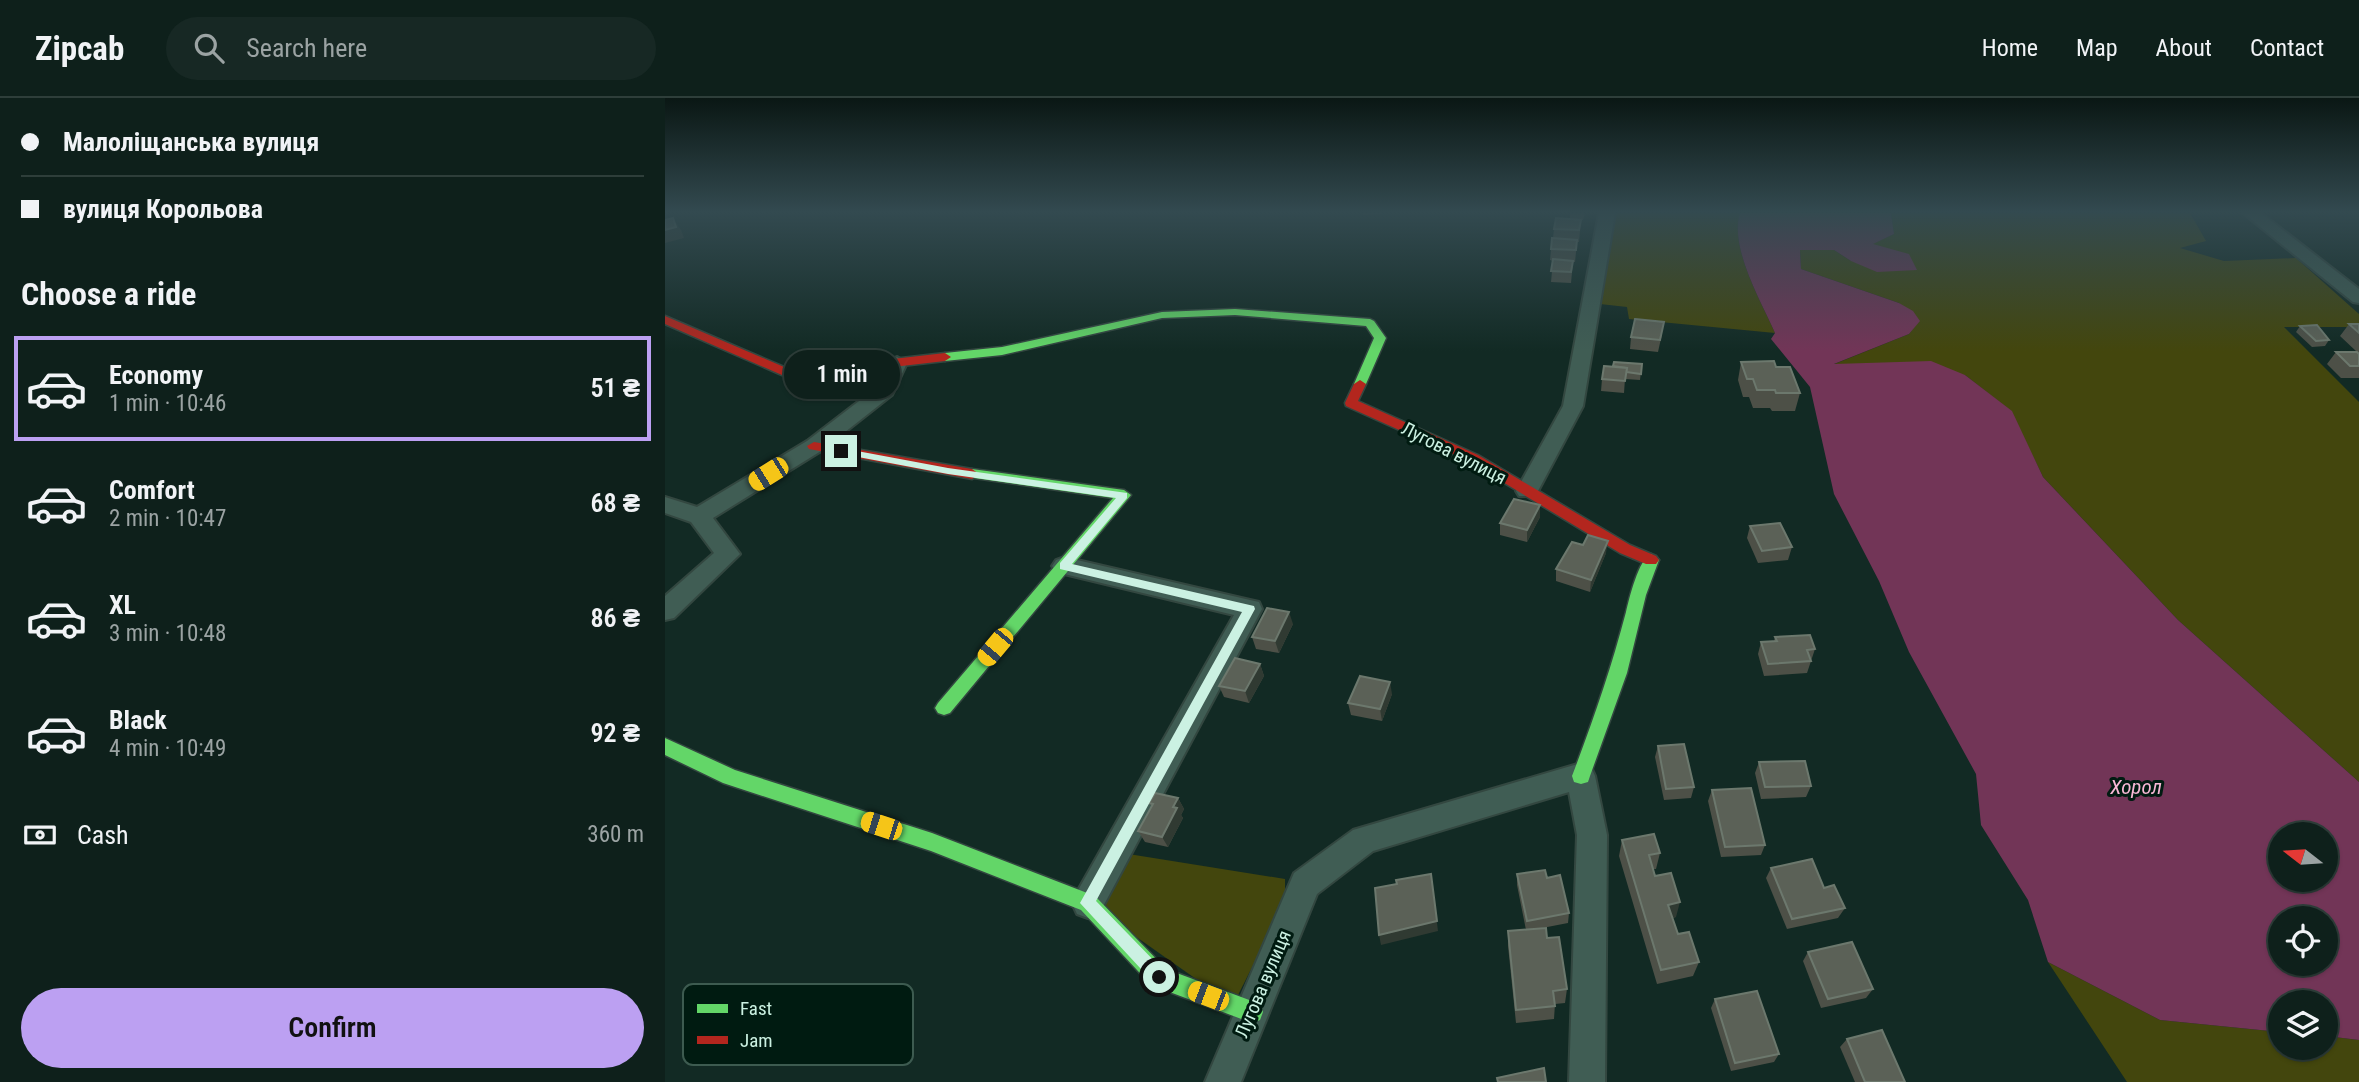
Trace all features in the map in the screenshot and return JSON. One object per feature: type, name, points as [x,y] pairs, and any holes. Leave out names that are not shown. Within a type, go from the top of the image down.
[{"type":"street","points":[[1527,491],[1573,406],[1600,259]]},
{"type":"street","points":[[2309,259],[2359,299]]},
{"type":"street","name":"Лугова вулиця","points":[[665,320],[782,371],[897,363],[1002,351],[1162,315],[1235,312],[1370,323],[1380,338],[1351,404],[1473,458],[1625,549],[1651,559],[1638,595],[1619,673],[1581,776],[1364,841],[1305,884],[1223,1082]]},
{"type":"street","points":[[699,516],[814,446],[885,391],[897,363]]},
{"type":"street","points":[[814,446],[948,471],[1123,495],[944,708]]},
{"type":"street","points":[[665,505],[699,516],[728,554],[665,611]]},
{"type":"street","points":[[1064,566],[1250,609],[1088,903]]},
{"type":"street","points":[[665,746],[730,777],[932,842],[1088,903],[1159,977],[1252,1012]]},
{"type":"street","points":[[1581,776],[1592,835],[1587,1082]]},
{"type":"shaded area","points":[[1607,259],[1744,259],[1775,333],[1629,319],[1627,307],[1600,304]]},
{"type":"shaded area","points":[[1800,259],[2297,259],[2359,314],[2359,327],[2284,327],[2359,402],[2359,782],[2178,620],[2043,477],[2011,411],[1965,375],[1832,365],[1909,334],[1919,321],[1899,303],[1801,269]]},
{"type":"shaded area","points":[[1116,852],[1285,879],[1285,902],[1233,1005],[1088,903]]},
{"type":"shaded area","points":[[2048,962],[2160,1020],[2268,1031],[2268,1060],[2338,1060],[2338,1037],[2359,1040],[2359,1082],[2127,1082]]},
{"type":"water","name":"Хорол","points":[[1744,259],[1800,259],[1801,269],[1899,303],[1913,311],[1920,321],[1909,334],[1834,364],[1931,361],[1965,375],[2012,411],[2043,477],[2178,620],[2359,782],[2359,1040],[2338,1037],[2338,990],[2268,990],[2268,1031],[2160,1020],[2048,962],[2028,900],[1981,825],[1976,774],[1909,652],[1879,581],[1834,494],[1810,387],[1771,339],[1775,333]]},
{"type":"water","name":"Хорол","points":[[1848,259],[1911,259],[1917,270],[1877,272]]},
{"type":"building","points":[[1553,259],[1573,261],[1571,272],[1551,271]]},
{"type":"building","points":[[1635,319],[1664,322],[1660,340],[1631,337]]},
{"type":"building","points":[[2349,324],[2359,324],[2359,333]]},
{"type":"building","points":[[2317,325],[2329,340],[2316,341],[2300,326]]},
{"type":"building","points":[[2336,352],[2357,352],[2359,366],[2350,366]]},
{"type":"building","points":[[1774,361],[1776,367],[1790,367],[1800,393],[1757,390],[1753,379],[1747,379],[1741,362]]},
{"type":"building","points":[[1614,362],[1642,364],[1641,374],[1626,372],[1627,368],[1613,366]]},
{"type":"building","points":[[1604,366],[1627,368],[1625,381],[1602,379]]},
{"type":"building","points":[[1514,499],[1540,505],[1527,530],[1500,523]]},
{"type":"building","points":[[1780,523],[1792,547],[1762,551],[1750,526]]},
{"type":"building","points":[[1588,535],[1608,541],[1591,580],[1556,569],[1572,542],[1583,545]]},
{"type":"building","points":[[1267,608],[1289,612],[1275,641],[1252,637]]},
{"type":"building","points":[[1810,635],[1815,649],[1807,650],[1811,661],[1768,664],[1761,642],[1777,641],[1775,637]]},
{"type":"building","points":[[1235,658],[1260,664],[1245,691],[1219,686]]},
{"type":"building","points":[[1360,676],[1390,682],[1380,709],[1348,703]]},
{"type":"building","points":[[1684,744],[1694,787],[1666,789],[1658,746]]},
{"type":"building","points":[[1805,761],[1811,786],[1765,787],[1759,762]]},
{"type":"building","points":[[1751,788],[1765,845],[1725,847],[1712,790]]},
{"type":"building","points":[[1155,793],[1178,798],[1173,807],[1177,808],[1162,837],[1138,831],[1153,804],[1149,803]]},
{"type":"building","points":[[1654,834],[1660,853],[1649,855],[1655,876],[1671,873],[1680,902],[1668,905],[1678,934],[1689,932],[1699,962],[1661,970],[1622,840]]},
{"type":"building","points":[[1812,859],[1824,888],[1834,885],[1845,908],[1792,919],[1771,868]]},
{"type":"building","points":[[1545,870],[1547,878],[1560,875],[1569,913],[1527,921],[1517,874]]},
{"type":"building","points":[[1431,874],[1437,921],[1379,935],[1375,888],[1397,884],[1396,880]]},
{"type":"building","points":[[1546,928],[1547,938],[1559,937],[1567,989],[1553,991],[1555,1006],[1516,1010],[1508,931]]},
{"type":"building","points":[[1852,942],[1873,989],[1828,999],[1808,952]]},
{"type":"building","points":[[1757,991],[1779,1054],[1735,1063],[1715,999]]},
{"type":"building","points":[[1882,1030],[1905,1082],[1865,1082],[1847,1039]]},
{"type":"building","points":[[1544,1068],[1546,1082],[1498,1082],[1497,1078]]},
{"type":"traffic: fast","points":[[945,357],[1002,351],[1162,315],[1235,312],[1370,323],[1380,338],[1360,384]]},
{"type":"traffic: fast","points":[[944,708],[1124,495],[972,474]]},
{"type":"traffic: fast","points":[[1581,776],[1619,673],[1638,595],[1651,560]]},
{"type":"traffic: fast","points":[[665,746],[730,777],[932,842],[1088,903],[1159,977],[1252,1012]]},
{"type":"traffic: jam","points":[[665,320],[782,371],[832,370],[945,357]]},
{"type":"traffic: jam","points":[[1360,384],[1351,403],[1473,458],[1625,549],[1651,560]]},
{"type":"traffic: jam","points":[[814,446],[972,474]]},
{"type":"route","points":[[841,451],[948,471],[1123,495],[1064,566],[1250,609],[1088,903],[1159,977]]}]
